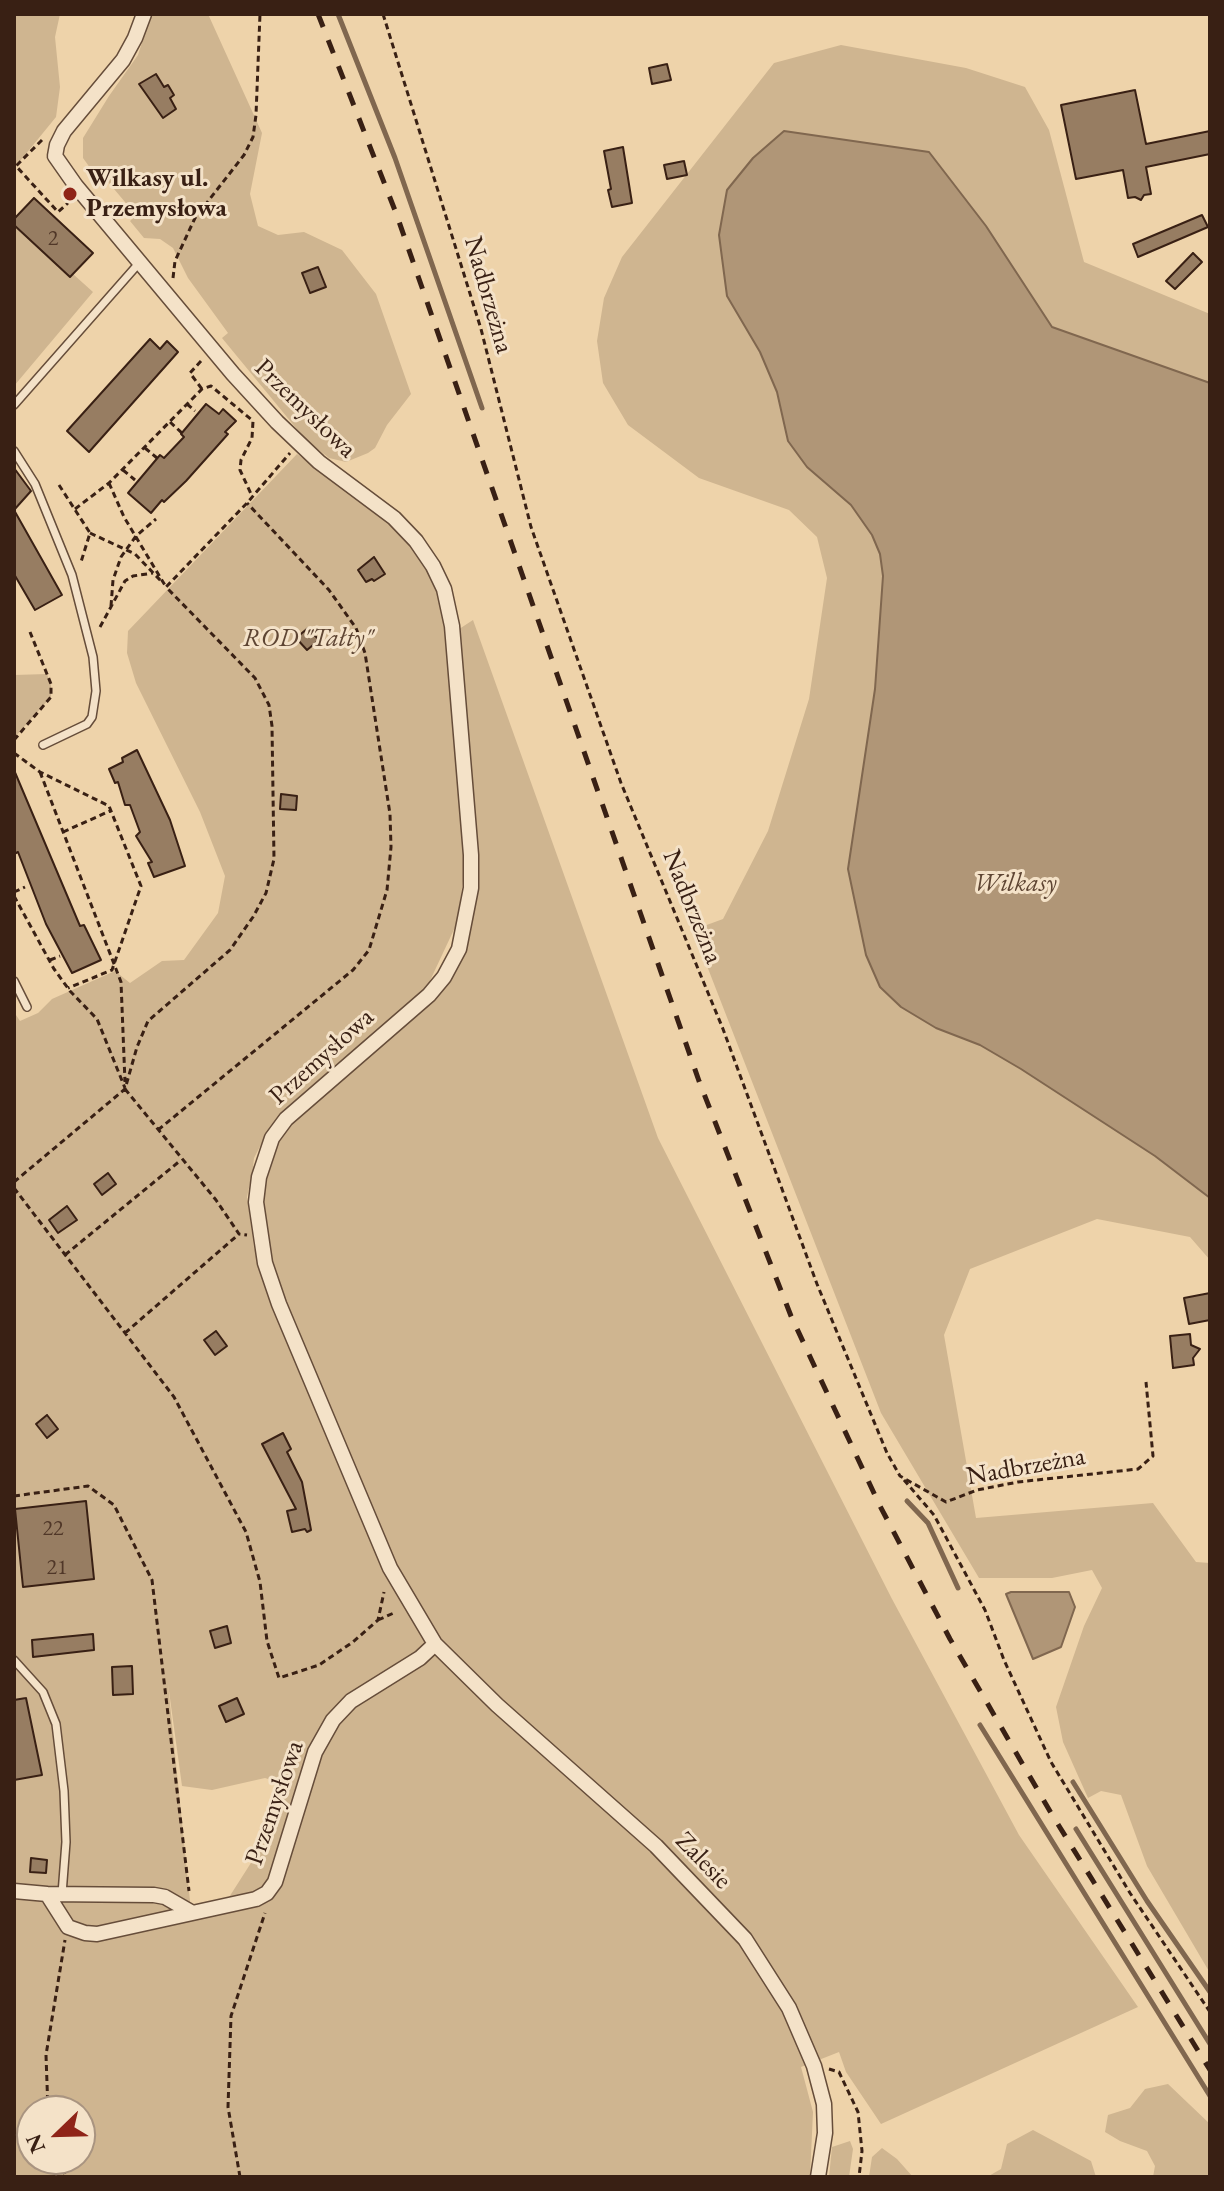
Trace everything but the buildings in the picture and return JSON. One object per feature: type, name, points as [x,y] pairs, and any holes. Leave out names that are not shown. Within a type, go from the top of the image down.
[{"type":"street","name":"Przemysłowa","points":[[68,1927],[97,1934],[256,1899],[267,1893],[275,1882],[315,1752],[333,1720],[351,1701],[420,1658],[435,1644],[390,1568],[279,1304],[265,1263],[256,1202],[259,1177],[272,1138],[286,1119],[429,995],[444,977],[459,949],[471,888],[454,641],[444,589],[433,566],[416,541],[394,518],[297,443],[233,374],[62,169],[55,156],[64,131],[123,60],[144,14]]},
{"type":"street","name":"Zalesie","points":[[435,1644],[497,1705],[656,1846],[745,1939],[789,2008],[814,2066],[824,2104],[825,2133],[818,2177]]},
{"type":"street","points":[[14,1891],[154,1895],[165,1897],[191,1912]]},
{"type":"street","points":[[54,1894],[68,1927]]},
{"type":"lane","points":[[14,405],[140,262]]},
{"type":"lane","points":[[14,451],[35,484],[72,575],[93,657],[96,691],[92,717],[87,724],[43,745]]},
{"type":"lane","points":[[14,981],[27,1007]]},
{"type":"lane","points":[[14,1660],[43,1692],[56,1724],[66,1842],[54,1894]]},
{"type":"path","points":[[176,305],[180,296],[173,276],[175,261],[195,218],[244,155],[253,137],[260,14]]},
{"type":"path","name":"Nadbrzeżna","points":[[383,14],[481,329],[531,527],[621,783],[723,1029],[817,1284],[887,1453],[900,1476],[946,1502],[977,1490],[1018,1482],[1138,1469],[1153,1456],[1146,1382]]},
{"type":"path","points":[[48,134],[16,166],[58,212],[75,197]]},
{"type":"path","points":[[190,373],[202,389]]},
{"type":"path","points":[[75,509],[109,483],[202,389],[211,386],[253,421],[252,438],[241,460],[240,470],[252,497]]},
{"type":"path","points":[[187,404],[195,411]]},
{"type":"path","points":[[170,422],[182,433]]},
{"type":"path","points":[[166,587],[247,503],[297,443]]},
{"type":"path","points":[[144,447],[157,458]]},
{"type":"path","points":[[123,469],[135,480]]},
{"type":"path","points":[[109,483],[124,517],[166,587]]},
{"type":"path","points":[[158,1130],[353,970],[369,950],[387,890],[390,814],[368,668],[356,628],[329,590],[247,503]]},
{"type":"path","points":[[111,606],[113,580],[125,550],[156,519]]},
{"type":"path","points":[[14,1182],[125,1089],[148,1021],[230,950],[266,893],[274,859],[272,726],[269,705],[255,678],[135,554],[90,533]]},
{"type":"path","points":[[100,627],[128,578],[153,573]]},
{"type":"path","points":[[14,740],[51,697],[51,684],[30,632]]},
{"type":"path","points":[[14,753],[40,772],[109,806],[141,886],[112,970],[68,988]]},
{"type":"path","points":[[40,772],[116,963],[121,982],[125,1089]]},
{"type":"path","points":[[63,832],[110,811]]},
{"type":"path","points":[[25,887],[14,894],[68,988],[97,1019],[125,1089],[216,1200],[239,1234]]},
{"type":"path","points":[[32,927],[40,923]]},
{"type":"path","points":[[50,960],[60,956]]},
{"type":"path","points":[[65,1255],[181,1160]]},
{"type":"path","points":[[14,1188],[174,1397],[246,1532],[260,1582],[267,1641],[279,1678],[319,1665],[378,1620],[410,1605]]},
{"type":"path","points":[[125,1333],[239,1234],[259,1236]]},
{"type":"path","points":[[900,1476],[934,1515],[985,1610],[1004,1660],[1051,1762],[1130,1893],[1210,2012]]},
{"type":"path","points":[[14,1496],[88,1486],[114,1505],[152,1580],[191,1912]]},
{"type":"path","points":[[378,1620],[390,1568]]},
{"type":"path","points":[[240,2177],[228,2107],[231,2016],[265,1912]]},
{"type":"path","points":[[47,2095],[46,2055],[68,1927]]},
{"type":"path","points":[[814,2066],[839,2072],[858,2112],[862,2151],[859,2177]]},
{"type":"green space","points":[[14,14],[60,14],[55,37],[60,87],[56,117],[16,166],[14,164]]},
{"type":"green space","points":[[151,14],[208,14],[262,133],[250,194],[258,226],[278,235],[304,232],[342,250],[376,294],[411,394],[387,425],[375,448],[368,453],[346,462],[329,458],[305,439],[222,338],[228,333],[188,278],[173,248],[160,239],[144,238],[130,221],[136,215],[103,176],[98,179],[83,158],[83,138],[138,55]]},
{"type":"green space","name":"Wilkasy","points":[[841,45],[966,68],[1025,87],[1049,130],[1084,262],[1210,314],[1210,1260],[1190,1237],[1097,1219],[970,1269],[944,1335],[976,1518],[1153,1503],[1196,1562],[1210,1563],[1210,1973],[1147,1866],[1121,1795],[1101,1791],[1088,1798],[1063,1742],[1056,1707],[1084,1626],[1102,1588],[1092,1570],[1052,1578],[979,1578],[881,1413],[693,930],[723,919],[768,831],[809,699],[827,578],[817,537],[789,510],[699,478],[628,425],[603,383],[597,341],[604,298],[622,257],[774,63]]},
{"type":"green space","points":[[14,225],[70,277],[73,274],[93,292],[14,386]]},
{"type":"green space","name":"ROD \"Tałty\"","points":[[297,454],[386,520],[417,550],[439,596],[450,635],[473,620],[658,1138],[892,1599],[1019,1835],[1138,2007],[881,2124],[846,2072],[839,2052],[801,2067],[813,2112],[810,2177],[14,2177],[14,1012],[20,1021],[38,1013],[52,999],[115,971],[130,983],[162,961],[184,960],[218,913],[225,876],[200,812],[136,683],[127,653],[128,631]],"holes":[[[458,764],[471,873],[455,968],[286,1119],[253,1167],[254,1158],[270,1127],[335,1065],[401,1014],[428,985],[457,923],[465,867]],[[252,1173],[259,1236],[276,1296],[254,1248],[247,1197]],[[168,1684],[182,1786],[212,1790],[265,1778],[280,1783],[263,1844],[226,1902],[254,1896],[270,1886],[256,1899],[191,1911]]]},
{"type":"green space","points":[[47,674],[51,697],[14,738],[14,675]]},
{"type":"green space","points":[[1168,2084],[1210,2124],[1210,2177],[1153,2177],[1155,2166],[1147,2151],[1105,2132],[1108,2115],[1130,2108],[1145,2089]]},
{"type":"green space","points":[[1033,2130],[1091,2161],[1096,2177],[987,2177],[1001,2169],[1007,2144]]},
{"type":"green space","points":[[850,2141],[853,2149],[849,2177],[829,2177],[832,2147]]},
{"type":"green space","points":[[882,2148],[913,2177],[869,2177],[872,2157]]},
{"type":"shaded area","name":"Wilkasy","points":[[784,131],[929,152],[986,226],[1052,327],[1210,383],[1210,1198],[1155,1156],[1021,1069],[980,1045],[936,1028],[901,1007],[880,987],[866,955],[848,869],[875,689],[883,576],[880,554],[872,535],[851,505],[807,467],[788,441],[777,392],[760,352],[727,296],[719,235],[727,190],[753,158]]},
{"type":"shaded area","points":[[1069,1592],[1075,1607],[1061,1647],[1033,1659],[1006,1594]]},
{"type":"waterway","points":[[338,14],[395,158],[482,408]]},
{"type":"waterway","points":[[907,1501],[928,1523],[958,1588]]},
{"type":"waterway","points":[[980,1725],[1210,2096]]},
{"type":"waterway","points":[[1073,1782],[1147,1901],[1210,1992]]},
{"type":"waterway","points":[[1076,1829],[1210,2044]]},
{"type":"railway","points":[[318,14],[396,213],[699,1081],[791,1316],[880,1506],[950,1639],[1051,1813],[1210,2070]]},
{"type":"place","name":"Wilkasy ul. Przemysłowa","points":[[70,194]]}]
